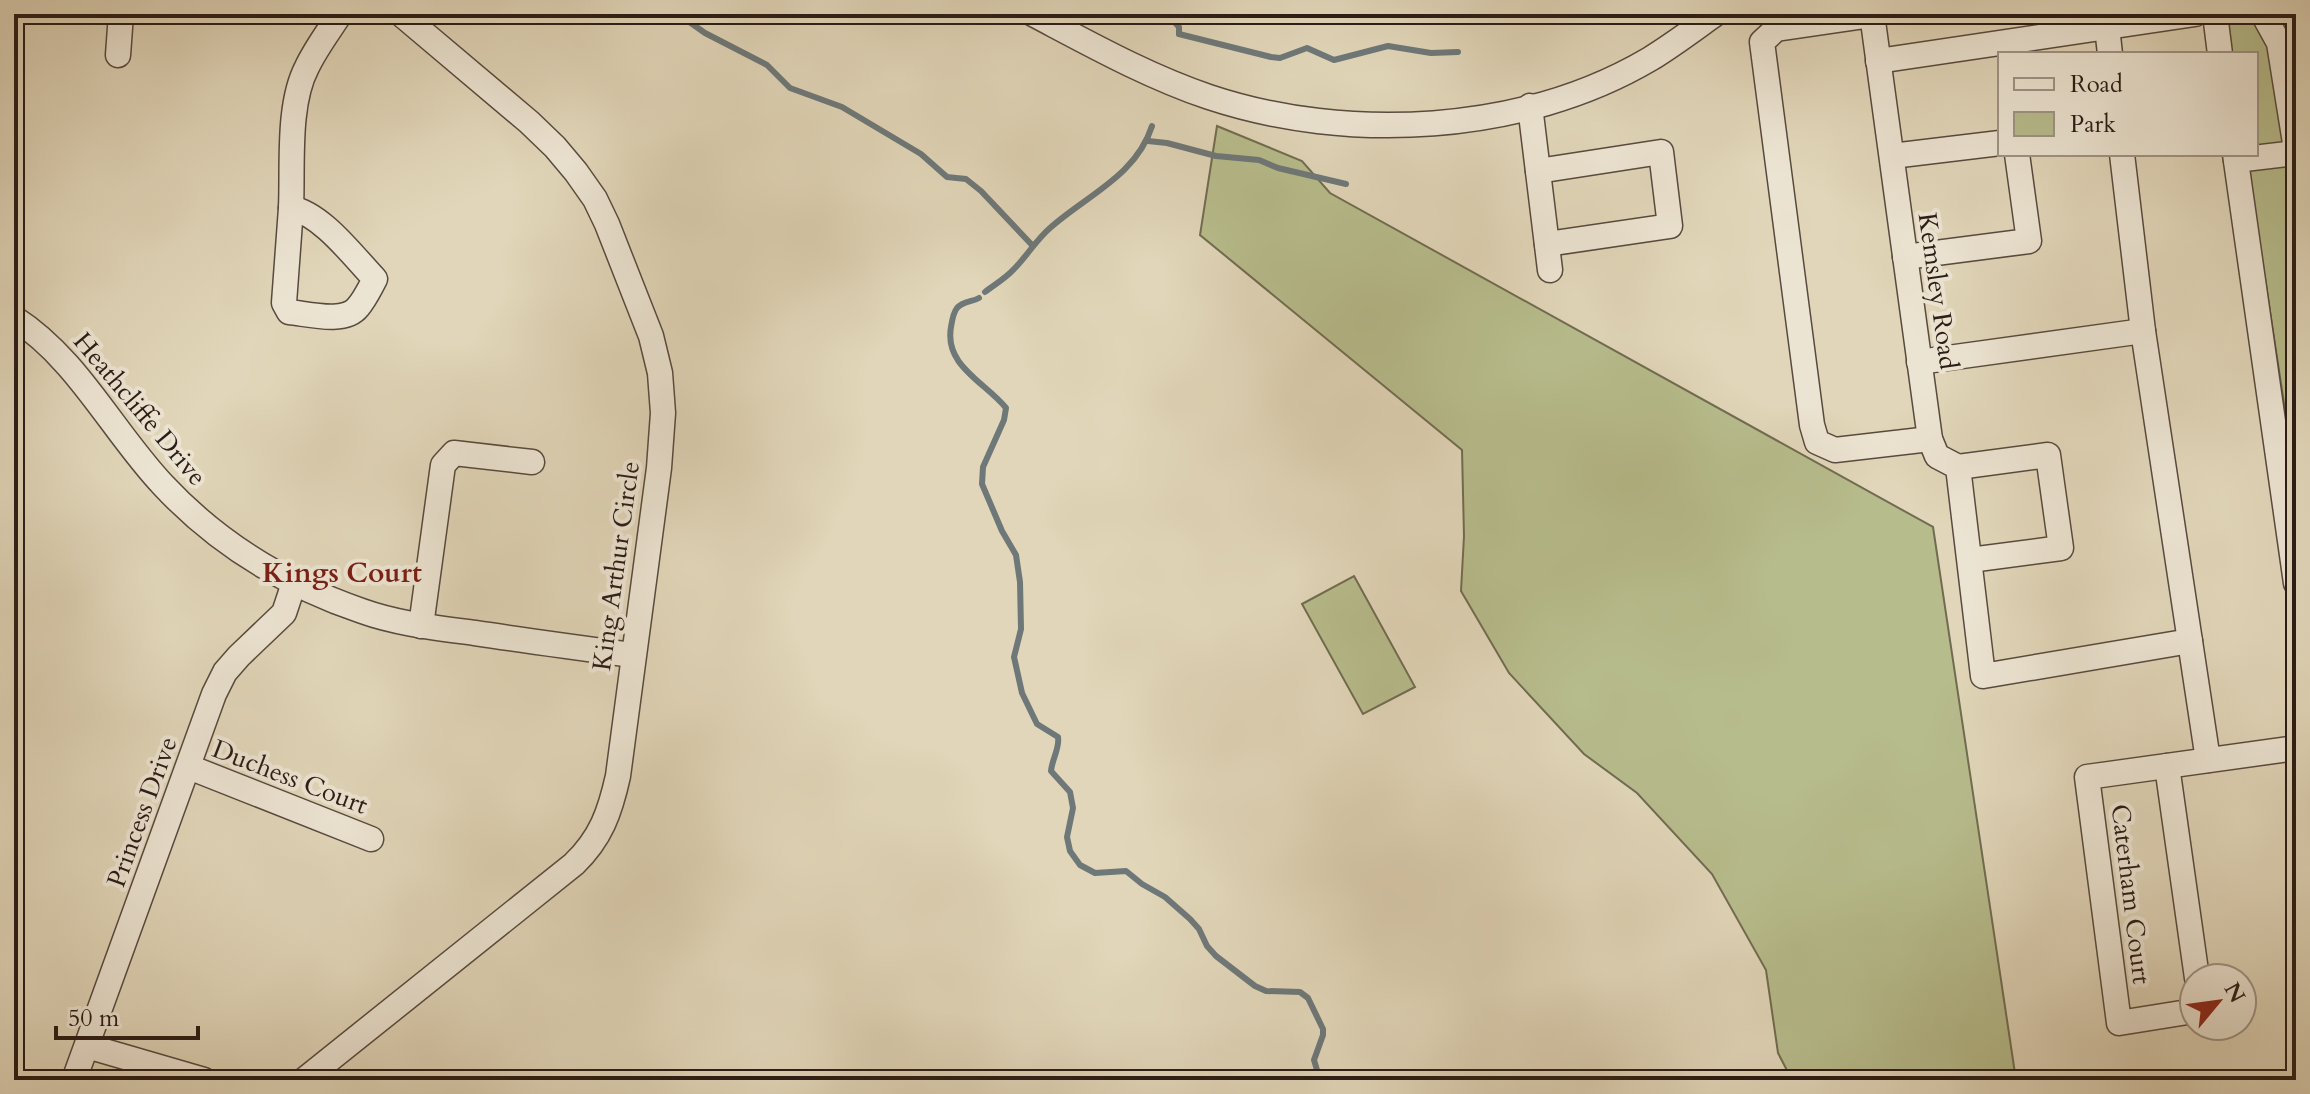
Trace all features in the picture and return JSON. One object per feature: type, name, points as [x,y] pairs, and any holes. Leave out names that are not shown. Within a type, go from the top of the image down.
[{"type":"street","points":[[118,55],[121,14]]},
{"type":"street","points":[[291,208],[305,211],[318,221],[375,279],[359,307],[352,313],[342,317],[289,312],[284,303],[295,114],[306,68],[340,14]]},
{"type":"street","name":"King Arthur Circle","points":[[304,1080],[588,851],[600,833],[613,800],[618,776],[659,468],[663,413],[660,373],[651,336],[595,199],[555,147],[529,122],[401,14]]},
{"type":"street","points":[[1033,14],[1140,70],[1211,97],[1282,116],[1375,126],[1463,121],[1570,95],[1649,59],[1715,14]]},
{"type":"street","points":[[1872,14],[1776,29],[1762,42],[1812,425],[1817,442],[1835,450],[1930,439],[1937,456],[1958,467],[2048,455],[2061,548],[1970,560]]},
{"type":"street","name":"Kemsley Road","points":[[1872,14],[1930,439]]},
{"type":"street","points":[[1878,61],[2195,14]]},
{"type":"street","points":[[2215,14],[2220,52]]},
{"type":"street","points":[[2258,155],[2296,151],[2279,43],[2263,14]]},
{"type":"street","points":[[2279,43],[2286,14]]},
{"type":"street","points":[[2107,27],[2110,52]]},
{"type":"street","points":[[1530,106],[1550,270]]},
{"type":"street","points":[[1892,156],[1998,143]]},
{"type":"street","points":[[1538,171],[1661,152],[1670,226],[1547,244]]},
{"type":"street","points":[[1905,257],[2029,241],[2017,156]]},
{"type":"street","points":[[2122,156],[2143,331],[2208,760]]},
{"type":"street","points":[[2235,157],[2288,472],[2296,583]]},
{"type":"street","name":"Heathcliffe Drive","points":[[14,318],[49,345],[84,384],[142,461],[193,515],[229,545],[294,583],[364,612],[421,626],[632,655]]},
{"type":"street","points":[[1919,362],[2143,331]]},
{"type":"street","points":[[421,626],[443,465],[454,453],[532,462]]},
{"type":"street","points":[[1958,467],[1983,676],[2190,641]]},
{"type":"street","name":"Princess Drive","points":[[74,1080],[214,694],[225,672],[284,613],[294,583]]},
{"type":"street","name":"Caterham Court","points":[[2178,1014],[2119,1023],[2087,777],[2296,748]]},
{"type":"street","name":"Caterham Court","points":[[2167,766],[2195,962]]},
{"type":"street","name":"Duchess Court","points":[[189,767],[371,839]]},
{"type":"street","points":[[87,1046],[204,1080]]},
{"type":"green space","points":[[2225,14],[2296,14],[2296,482],[2246,156],[2258,156],[2258,52],[2231,52]]},
{"type":"green space","points":[[1217,126],[1302,161],[1330,193],[1933,527],[2016,1080],[1792,1080],[1778,1053],[1766,970],[1712,874],[1637,793],[1584,754],[1509,673],[1461,591],[1464,536],[1462,450],[1200,235]]},
{"type":"green space","points":[[1354,576],[1415,687],[1363,714],[1302,604]]},
{"type":"waterway","points":[[678,14],[705,33],[767,65],[790,88],[842,107],[921,154],[947,177],[966,179],[1032,245]]},
{"type":"waterway","points":[[1167,14],[1179,27],[1179,34]]},
{"type":"waterway","points":[[1179,34],[1280,58],[1307,48],[1334,60],[1388,46],[1431,53],[1458,52]]},
{"type":"waterway","points":[[985,292],[1011,272],[1050,228],[1122,172],[1145,143],[1152,126]]},
{"type":"waterway","points":[[1148,141],[1216,156],[1259,160],[1278,168],[1346,184]]},
{"type":"waterway","points":[[979,298],[962,304],[956,310],[950,341],[960,363],[1006,408],[1004,420],[983,467],[982,484],[1016,555],[1021,629],[1014,657],[1022,693],[1037,724],[1058,737],[1051,771],[1070,792],[1073,808],[1067,837],[1070,851],[1080,865],[1095,873],[1126,871],[1165,897],[1199,929],[1216,956],[1255,986],[1266,991],[1300,992],[1308,998],[1323,1029],[1314,1060],[1320,1080]]},
{"type":"district","name":"Kings Court","points":[[342,573]]}]
